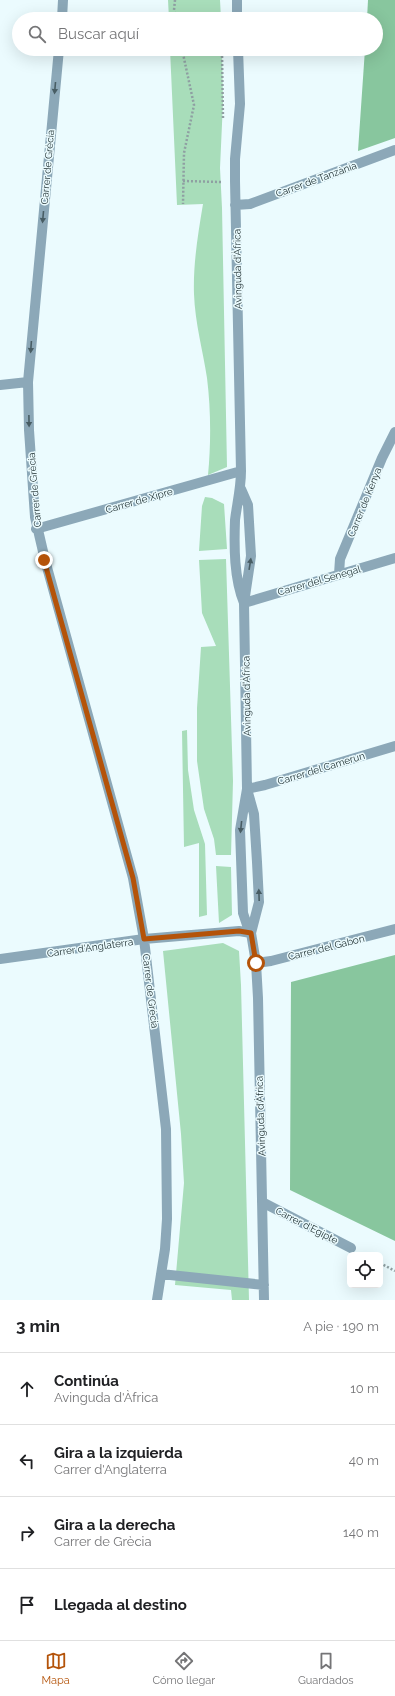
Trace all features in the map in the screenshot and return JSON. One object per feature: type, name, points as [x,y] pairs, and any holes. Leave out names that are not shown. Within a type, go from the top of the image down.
[{"type":"street","points":[[62,12],[63,0]]},
{"type":"street","points":[[237,0],[237,12]]},
{"type":"street","name":"Carrer de Grècia","points":[[58,56],[28,382],[29,430],[36,529],[133,878],[144,939],[166,1129],[167,1219],[158,1300]]},
{"type":"street","name":"Avinguda d'Àfrica","points":[[238,56],[240,104],[235,159],[235,205],[241,489],[235,519],[235,554],[238,588],[244,603]]},
{"type":"street","name":"Carrer de Tanzània","points":[[235,205],[250,204],[395,150]]},
{"type":"street","points":[[0,385],[28,382]]},
{"type":"street","name":"Carrer de Kenya","points":[[339,574],[340,559],[382,458],[395,432]]},
{"type":"street","name":"Carrer de Xipre","points":[[36,529],[241,471]]},
{"type":"street","name":"Avinguda d'Àfrica","points":[[241,489],[248,505],[251,556],[244,603],[247,789],[240,830],[243,913],[251,933],[256,963],[264,1300]]},
{"type":"street","name":"Carrer del Senegal","points":[[244,603],[395,558]]},
{"type":"street","name":"Carrer del Camerun","points":[[247,789],[395,746]]},
{"type":"street","name":"Avinguda d'Àfrica","points":[[247,789],[254,814],[259,902],[251,933]]},
{"type":"street","name":"Carrer del Gabon","points":[[256,963],[271,961],[395,928]]},
{"type":"street","name":"Carrer d'Anglaterra","points":[[0,959],[144,939],[239,931],[251,933]]},
{"type":"street","name":"Carrer d'Egipte","points":[[262,1202],[351,1248]]},
{"type":"street","points":[[161,1274],[264,1285]]},
{"type":"path","points":[[174,12],[175,0]]},
{"type":"path","points":[[183,204],[184,153],[194,105],[184,56]]},
{"type":"path","points":[[183,181],[224,182]]},
{"type":"path","points":[[383,1265],[395,1271]]},
{"type":"green space","points":[[168,0],[220,0],[221,12],[169,12]]},
{"type":"green space","points":[[368,0],[395,0],[395,138],[358,151],[365,56],[383,56],[383,12],[367,12]]},
{"type":"green space","points":[[170,56],[222,56],[223,102],[220,168],[227,467],[208,475],[210,451],[209,402],[207,378],[197,326],[194,294],[195,260],[203,204],[177,205]]},
{"type":"green space","points":[[205,497],[212,498],[224,504],[227,549],[199,551],[202,506]]},
{"type":"green space","points":[[226,559],[233,781],[231,855],[216,855],[214,839],[204,809],[197,761],[197,708],[201,647],[216,646],[202,613],[199,560]]},
{"type":"green space","points":[[187,730],[188,770],[194,810],[205,844],[207,915],[199,917],[199,843],[184,847],[182,731]]},
{"type":"green space","points":[[216,866],[231,867],[232,915],[219,923]]},
{"type":"green space","points":[[223,943],[239,951],[249,1300],[232,1300],[231,1290],[175,1285],[184,1183],[181,1134],[163,951]]},
{"type":"green space","points":[[395,955],[395,1241],[290,1190],[291,982]]},
{"type":"route","points":[[44,560],[133,878],[144,939],[239,931],[251,933],[256,963]]}]
